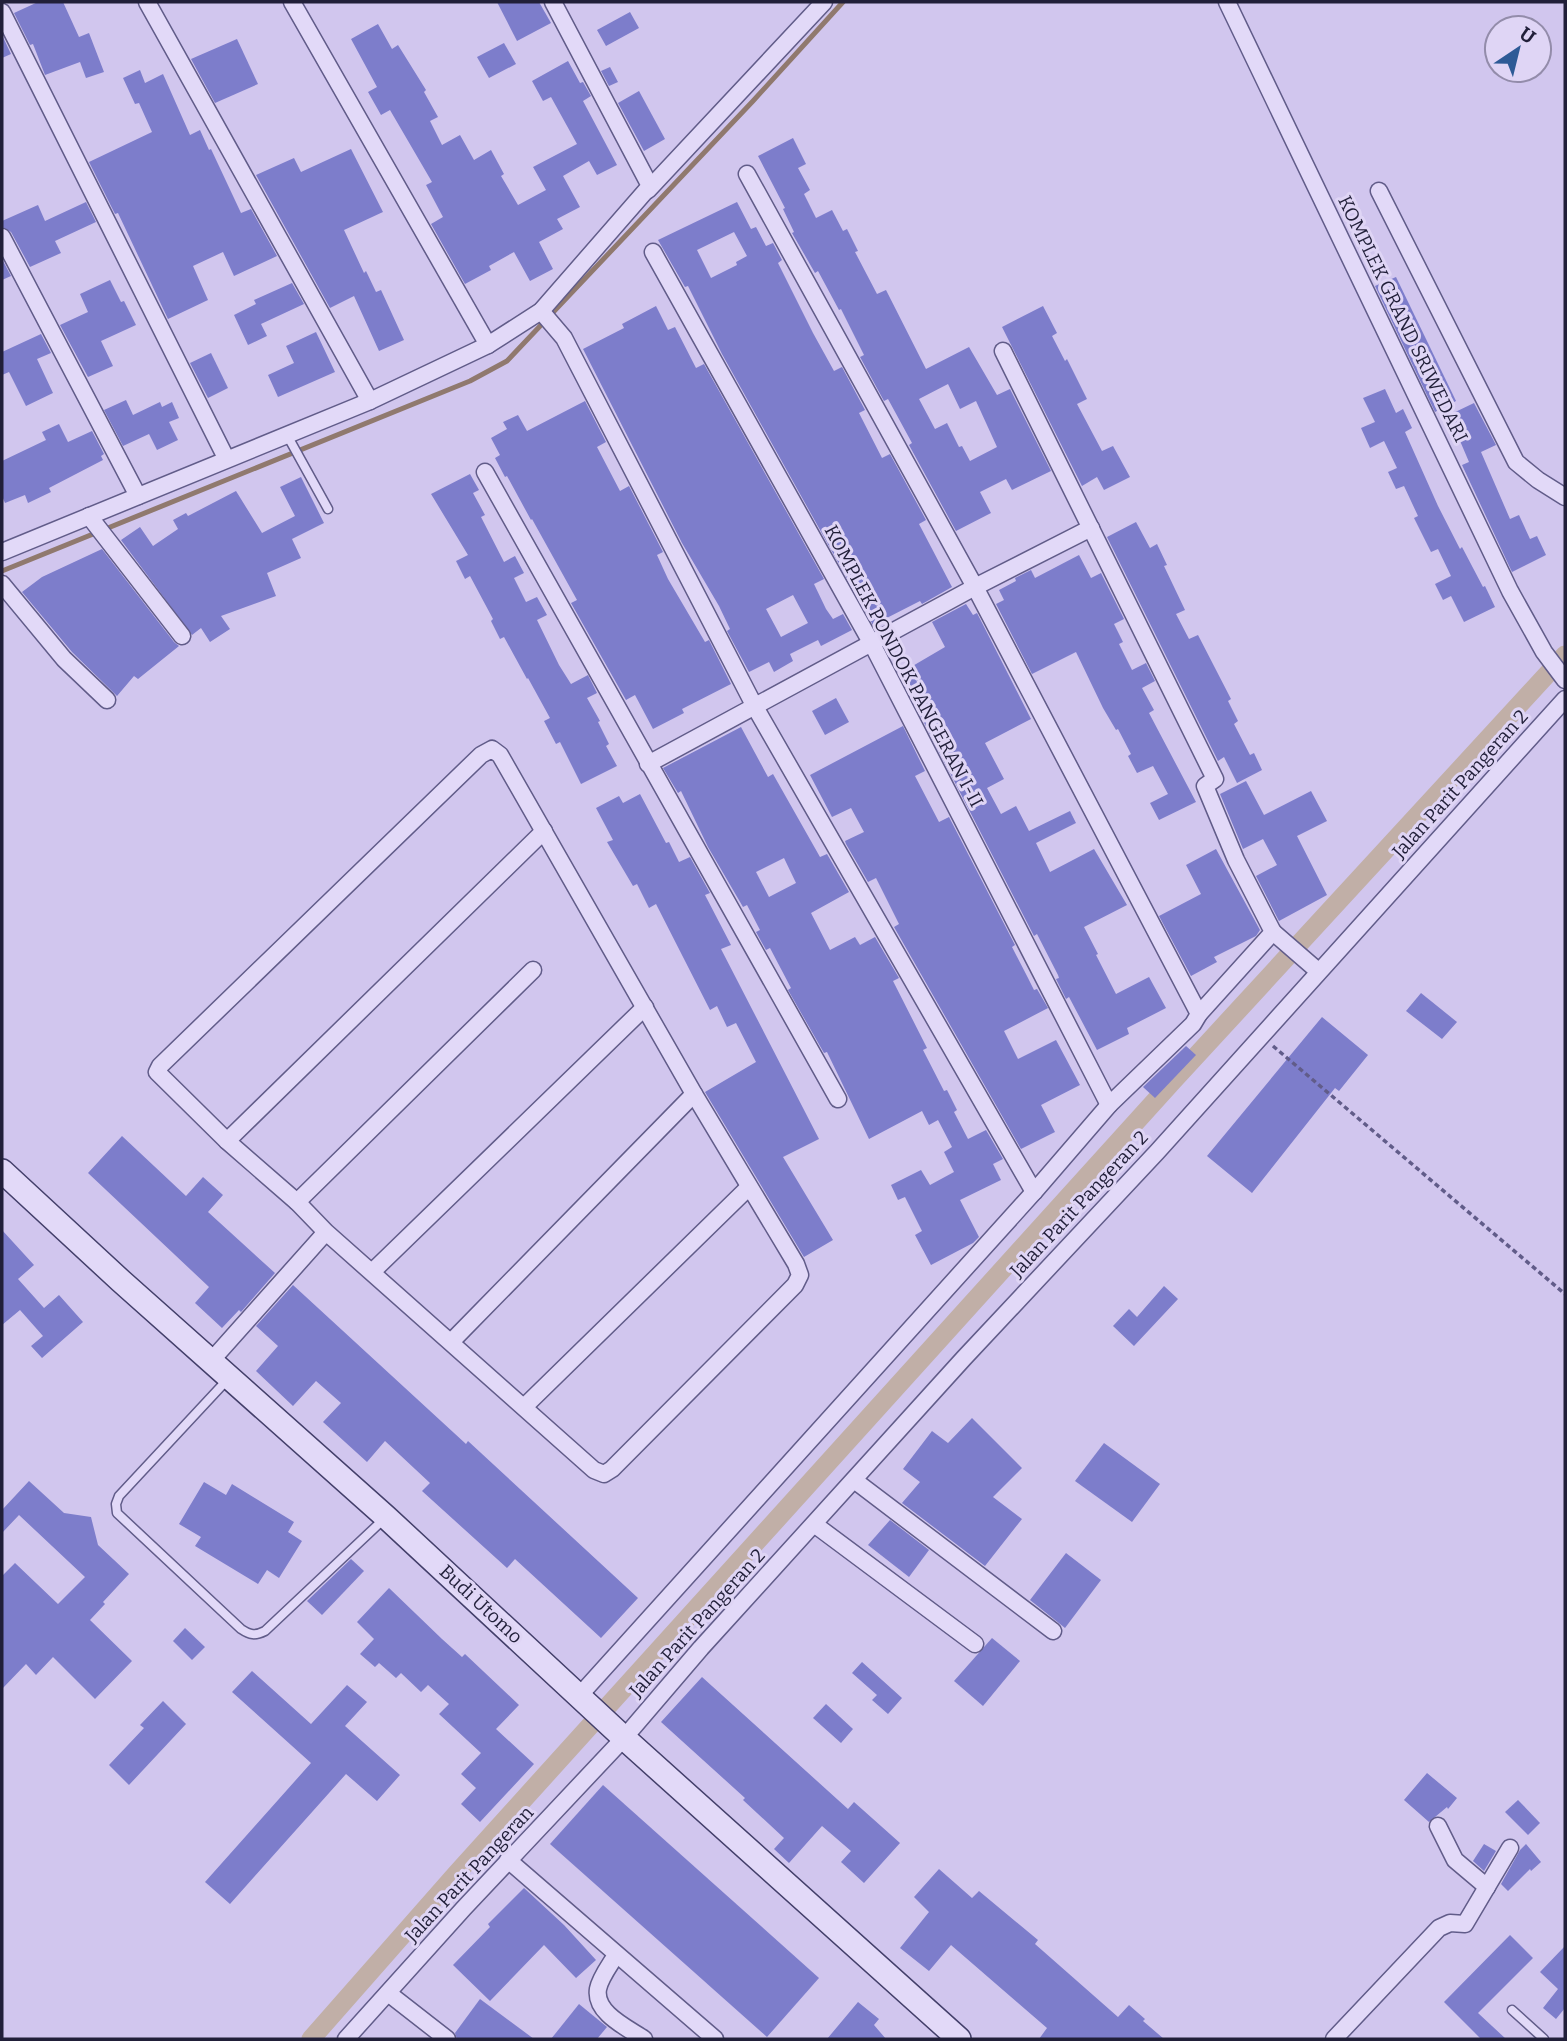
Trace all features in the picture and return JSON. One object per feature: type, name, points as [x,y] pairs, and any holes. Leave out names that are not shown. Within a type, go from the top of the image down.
[{"type":"street","points":[[147,2],[370,401]]},
{"type":"street","points":[[292,2],[488,345]]},
{"type":"street","points":[[553,2],[649,182],[648,190]]},
{"type":"street","points":[[2,552],[92,520],[138,496],[226,458],[288,438],[488,345],[543,313],[648,190],[824,2]]},
{"type":"street","name":"KOMPLEK GRAND SRIWEDARI","points":[[1227,2],[1510,591],[1544,652],[1564,679]]},
{"type":"street","points":[[2,12],[226,458]]},
{"type":"street","points":[[747,174],[975,587],[1199,1014]]},
{"type":"street","points":[[1380,191],[1516,461],[1538,481],[1565,496]]},
{"type":"street","points":[[2,237],[138,496]]},
{"type":"street","name":"KOMPLEK PONDOK PANGERAN I-II","points":[[653,252],[872,644],[1109,1105]]},
{"type":"street","points":[[543,313],[564,338],[755,706],[1034,1192]]},
{"type":"street","points":[[1003,351],[1215,779],[1205,786],[1236,860],[1277,935],[1315,968]]},
{"type":"street","points":[[485,472],[838,1099]]},
{"type":"street","points":[[92,520],[182,636]]},
{"type":"street","points":[[648,764],[975,587],[1091,528]]},
{"type":"street","points":[[3,586],[64,659],[107,700]]},
{"type":"street","name":"Jalan Parit Pangeran 2","points":[[619,1733],[701,1648],[1157,1152],[1260,1036],[1315,968],[1565,699]]},
{"type":"street","points":[[492,749],[500,755],[544,831],[800,1275],[795,1285],[604,1474],[594,1470],[326,1232],[157,1072],[170,1056],[481,755],[492,749]]},
{"type":"street","points":[[227,1141],[544,831]]},
{"type":"street","points":[[586,1701],[1109,1105],[1193,1024],[1199,1014],[1277,935]]},
{"type":"street","points":[[297,1202],[533,970]]},
{"type":"street","points":[[372,1272],[645,1007]]},
{"type":"street","points":[[451,1342],[694,1094]]},
{"type":"street","name":"Budi Utomo","points":[[2,1171],[386,1517],[619,1733],[960,2039]]},
{"type":"street","points":[[524,1407],[749,1187]]},
{"type":"street","points":[[211,1361],[326,1232]]},
{"type":"street","points":[[854,1480],[1053,1631]]},
{"type":"street","points":[[814,1524],[975,1644]]},
{"type":"street","name":"Jalan Parit Pangeran","points":[[346,2039],[619,1733]]},
{"type":"street","points":[[1438,1826],[1455,1860],[1487,1886]]},
{"type":"street","points":[[1334,2039],[1438,1928],[1450,1923],[1465,1924],[1510,1848]]},
{"type":"street","points":[[508,1860],[715,2039]]},
{"type":"street","points":[[616,1955],[598,1987],[598,2001],[605,2011],[644,2039]]},
{"type":"street","points":[[388,1993],[447,2039]]},
{"type":"lane","points":[[288,438],[328,509]]},
{"type":"lane","points":[[230,1377],[119,1496],[116,1504],[117,1513],[241,1629],[248,1634],[257,1635],[265,1631],[386,1517]]},
{"type":"lane","points":[[1512,2010],[1544,2039]]},
{"type":"path","points":[[1260,1036],[1565,1294]]},
{"type":"building","points":[[38,2],[63,2],[79,37],[89,33],[104,72],[86,78],[80,62],[45,75],[33,44],[30,45],[14,13]]},
{"type":"building","points":[[497,2],[539,2],[551,23],[517,41]]},
{"type":"building","points":[[630,12],[639,28],[606,46],[597,30]]},
{"type":"building","points":[[378,24],[392,49],[398,45],[426,90],[424,92],[438,117],[430,121],[442,145],[460,135],[474,160],[491,150],[504,174],[501,176],[518,205],[546,190],[533,167],[577,144],[551,97],[543,101],[532,81],[568,61],[580,83],[583,82],[591,96],[583,101],[617,165],[597,175],[589,161],[563,176],[580,207],[557,219],[563,229],[539,242],[553,269],[530,281],[514,252],[489,266],[491,270],[465,284],[431,224],[443,217],[426,185],[432,182],[390,110],[381,115],[368,92],[377,87],[351,39]]},
{"type":"building","points":[[2,35],[11,54],[2,58]]},
{"type":"building","points":[[237,39],[258,84],[215,103],[191,59]]},
{"type":"building","points":[[504,43],[516,64],[489,78],[477,57]]},
{"type":"building","points":[[610,67],[618,82],[609,86],[601,71]]},
{"type":"building","points":[[140,70],[145,83],[163,74],[190,135],[200,130],[241,213],[251,209],[277,256],[234,276],[223,252],[193,266],[208,300],[168,319],[118,213],[115,214],[89,162],[152,132],[139,103],[135,104],[123,78]]},
{"type":"building","points":[[639,91],[665,139],[644,151],[618,103]]},
{"type":"building","points":[[793,138],[806,164],[798,168],[810,190],[804,194],[816,218],[832,210],[843,231],[847,229],[858,251],[855,252],[877,294],[886,290],[926,369],[969,347],[997,395],[1010,389],[1051,471],[1012,490],[1006,479],[980,492],[991,513],[956,531],[909,445],[912,443],[888,399],[884,401],[860,357],[864,355],[841,309],[839,310],[818,271],[815,273],[792,233],[794,232],[783,209],[785,208],[758,156]],"holes":[[[948,384],[960,409],[976,401],[997,447],[970,461],[962,446],[959,447],[947,423],[935,429],[919,399]]]},
{"type":"building","points":[[351,149],[383,212],[344,230],[364,273],[366,271],[376,292],[381,290],[404,340],[379,351],[354,296],[330,308],[256,175],[294,158],[301,172]]},
{"type":"building","points":[[86,202],[96,222],[55,241],[61,253],[30,267],[11,232],[2,227],[2,221],[38,205],[45,221]]},
{"type":"building","points":[[737,202],[751,229],[756,227],[766,246],[773,243],[782,260],[778,263],[813,333],[834,371],[842,367],[865,410],[859,413],[882,458],[890,454],[926,520],[919,524],[952,587],[922,604],[920,601],[873,625],[722,354],[688,286],[685,287],[658,240]],"holes":[[[734,232],[747,256],[736,262],[737,265],[711,278],[697,250]]]},
{"type":"building","points":[[2,259],[11,276],[2,280]]},
{"type":"building","points":[[1396,277],[1456,401],[1435,412],[1375,286]]},
{"type":"building","points":[[110,280],[136,325],[101,341],[113,366],[88,377],[60,325],[88,312],[80,294]]},
{"type":"building","points":[[292,283],[304,304],[261,324],[267,336],[248,345],[234,315],[256,304],[254,300]]},
{"type":"building","points":[[656,306],[668,330],[675,327],[696,368],[704,364],[824,579],[814,584],[826,609],[833,619],[843,614],[852,630],[821,646],[818,640],[790,654],[793,661],[774,672],[769,662],[749,672],[727,631],[730,629],[719,606],[682,543],[583,349],[624,328],[622,324]],"holes":[[[793,595],[808,623],[781,637],[766,609]]]},
{"type":"building","points":[[1043,306],[1057,333],[1052,336],[1087,399],[1077,404],[1102,451],[1113,446],[1130,477],[1104,490],[1097,477],[1082,486],[1002,327]]},
{"type":"building","points":[[316,332],[335,372],[278,397],[268,375],[294,363],[286,346]]},
{"type":"building","points":[[41,334],[51,353],[37,359],[53,393],[26,406],[9,372],[2,375],[2,352]]},
{"type":"building","points":[[211,353],[228,388],[208,398],[190,363]]},
{"type":"building","points":[[1385,389],[1396,413],[1403,409],[1412,428],[1405,432],[1438,506],[1495,607],[1464,622],[1451,596],[1443,600],[1435,584],[1451,576],[1438,549],[1431,552],[1414,518],[1418,516],[1404,486],[1396,489],[1388,472],[1397,468],[1384,441],[1370,448],[1361,428],[1375,422],[1363,398]]},
{"type":"building","points":[[126,400],[133,415],[160,402],[162,407],[172,402],[179,418],[169,422],[178,440],[157,450],[149,434],[123,446],[104,410]]},
{"type":"building","points":[[585,401],[606,442],[597,447],[620,491],[629,486],[663,552],[657,555],[668,579],[705,642],[709,640],[731,684],[682,709],[684,713],[653,729],[635,695],[626,700],[571,603],[577,600],[495,458],[500,455],[491,438],[507,429],[503,422],[518,415],[527,431]]},
{"type":"building","points":[[1474,403],[1496,445],[1481,452],[1510,519],[1519,515],[1530,539],[1537,536],[1546,555],[1512,572],[1462,465],[1469,462],[1449,415]]},
{"type":"building","points":[[59,424],[68,442],[92,431],[104,454],[101,456],[103,460],[49,488],[51,492],[28,503],[25,495],[5,503],[2,496],[2,461],[46,440],[42,432]]},
{"type":"building","points":[[470,474],[479,490],[473,493],[485,515],[481,517],[504,562],[515,556],[524,573],[514,578],[526,602],[537,597],[547,615],[537,620],[559,665],[571,684],[588,675],[597,693],[587,698],[600,721],[598,722],[609,744],[606,746],[617,766],[581,784],[560,742],[556,744],[544,721],[550,718],[528,678],[504,637],[500,639],[491,621],[493,619],[470,576],[465,579],[456,561],[468,555],[431,494]]},
{"type":"building","points":[[301,477],[324,523],[292,539],[301,558],[267,573],[276,596],[221,616],[230,629],[210,642],[201,628],[192,635],[121,540],[140,527],[153,546],[178,529],[173,520],[186,513],[188,516],[236,491],[262,533],[295,516],[280,487]]},
{"type":"building","points":[[1136,522],[1150,548],[1157,544],[1167,565],[1164,566],[1185,610],[1176,614],[1189,639],[1198,635],[1231,699],[1228,701],[1238,721],[1234,724],[1250,755],[1254,753],[1262,770],[1237,783],[1224,757],[1218,761],[1107,537]]},
{"type":"building","points":[[102,549],[179,646],[138,679],[134,676],[117,696],[72,652],[22,592],[42,577]]},
{"type":"building","points":[[1079,555],[1091,578],[1101,573],[1124,619],[1114,624],[1123,642],[1119,644],[1132,670],[1146,663],[1155,681],[1142,688],[1154,710],[1149,713],[1196,802],[1159,820],[1150,803],[1168,794],[1153,766],[1137,773],[1128,756],[1131,754],[1103,708],[1076,652],[1032,674],[996,604],[1004,600],[999,590],[1016,581],[1015,578],[1031,570],[1035,578]]},
{"type":"building","points":[[966,604],[973,615],[977,613],[1031,719],[985,743],[1004,779],[987,788],[1001,814],[1016,806],[1029,831],[1070,811],[1076,823],[1036,843],[1050,872],[1094,849],[1127,905],[1084,927],[1098,954],[1096,955],[1116,994],[1149,977],[1166,1008],[1127,1028],[1129,1034],[1097,1050],[1069,997],[1066,999],[1056,979],[1059,978],[1058,975],[1037,934],[1034,936],[899,674],[945,647],[932,622]]},
{"type":"building","points":[[836,698],[849,722],[825,735],[812,711]]},
{"type":"building","points":[[903,726],[925,771],[915,776],[939,822],[949,817],[1015,945],[1012,947],[1034,990],[1037,989],[1048,1008],[1004,1031],[1018,1059],[1056,1040],[1080,1085],[1041,1105],[1055,1132],[1021,1149],[894,927],[899,924],[876,878],[868,882],[846,844],[845,841],[864,832],[851,808],[832,817],[810,775]]},
{"type":"building","points":[[741,727],[768,777],[773,774],[820,857],[827,854],[849,892],[811,913],[830,950],[855,937],[860,945],[875,937],[899,978],[893,981],[927,1048],[923,1050],[957,1110],[954,1112],[968,1139],[986,1130],[1003,1159],[993,1164],[1001,1180],[960,1200],[979,1237],[973,1243],[931,1265],[915,1235],[922,1231],[905,1197],[898,1200],[891,1185],[921,1170],[930,1185],[954,1172],[944,1152],[952,1147],[938,1120],[929,1125],[922,1111],[869,1139],[827,1052],[824,1053],[788,990],[791,988],[770,948],[766,950],[756,932],[760,930],[747,905],[743,907],[708,847],[681,791],[678,793],[663,768]],"holes":[[[784,858],[796,883],[769,897],[756,872]]]},
{"type":"building","points":[[1246,781],[1264,815],[1311,791],[1327,821],[1297,836],[1327,895],[1279,921],[1256,876],[1277,865],[1263,839],[1243,849],[1220,794]]},
{"type":"building","points":[[640,794],[679,862],[690,857],[710,893],[705,895],[731,945],[721,949],[819,1139],[783,1157],[833,1240],[804,1257],[705,1092],[756,1062],[736,1023],[727,1027],[717,1006],[710,1010],[656,904],[649,908],[637,884],[633,886],[607,842],[613,840],[596,808],[619,796],[623,803]]},
{"type":"building","points":[[1216,849],[1260,930],[1256,936],[1214,957],[1217,962],[1191,976],[1159,916],[1201,894],[1186,865]]},
{"type":"building","points":[[1421,993],[1457,1022],[1442,1039],[1406,1011]]},
{"type":"building","points":[[1322,1017],[1368,1055],[1339,1091],[1335,1088],[1252,1193],[1207,1156]]},
{"type":"building","points":[[1186,1046],[1196,1055],[1155,1098],[1143,1087]]},
{"type":"building","points":[[122,1136],[186,1196],[203,1177],[223,1195],[208,1212],[275,1273],[241,1312],[239,1310],[222,1328],[195,1303],[209,1287],[88,1173]]},
{"type":"building","points":[[2,1230],[34,1265],[18,1279],[44,1308],[59,1295],[83,1322],[42,1358],[31,1346],[43,1336],[20,1310],[2,1325]]},
{"type":"building","points":[[293,1285],[638,1598],[601,1638],[515,1559],[507,1568],[422,1491],[430,1483],[385,1441],[367,1462],[323,1422],[341,1403],[316,1381],[293,1406],[256,1371],[278,1346],[256,1326]]},
{"type":"building","points":[[1164,1286],[1178,1299],[1134,1346],[1113,1326],[1129,1309],[1137,1317]]},
{"type":"building","points":[[972,1418],[1022,1468],[993,1497],[1022,1519],[985,1566],[902,1503],[920,1482],[903,1469],[932,1431],[948,1443]]},
{"type":"building","points":[[1104,1443],[1160,1484],[1132,1522],[1075,1481]]},
{"type":"building","points":[[29,1481],[64,1513],[91,1517],[98,1545],[129,1574],[90,1620],[132,1661],[95,1699],[53,1657],[36,1675],[26,1664],[2,1689],[2,1576],[15,1563],[58,1604],[85,1577],[19,1515],[2,1533],[2,1510]]},
{"type":"building","points":[[204,1482],[226,1495],[232,1484],[294,1522],[288,1532],[302,1541],[279,1578],[267,1570],[258,1584],[195,1546],[201,1537],[179,1524]]},
{"type":"building","points":[[890,1520],[929,1550],[909,1577],[868,1545]]},
{"type":"building","points":[[1066,1553],[1101,1580],[1065,1628],[1030,1600]]},
{"type":"building","points":[[351,1559],[364,1571],[322,1615],[307,1601]]},
{"type":"building","points":[[389,1588],[462,1657],[465,1654],[519,1705],[496,1729],[534,1764],[480,1822],[461,1804],[476,1788],[461,1774],[481,1753],[439,1714],[449,1704],[428,1685],[421,1692],[401,1673],[396,1678],[379,1663],[375,1667],[360,1654],[374,1639],[357,1622]]},
{"type":"building","points":[[185,1628],[205,1647],[192,1660],[173,1641]]},
{"type":"building","points":[[992,1638],[1020,1661],[983,1706],[954,1681]]},
{"type":"building","points":[[862,1662],[902,1698],[888,1714],[872,1700],[877,1695],[852,1673]]},
{"type":"building","points":[[252,1671],[311,1724],[347,1685],[367,1702],[345,1726],[400,1775],[377,1801],[346,1774],[230,1904],[205,1882],[311,1763],[232,1692]]},
{"type":"building","points":[[702,1677],[848,1809],[854,1802],[900,1843],[864,1883],[841,1862],[851,1851],[822,1826],[789,1863],[774,1849],[784,1838],[743,1800],[745,1798],[661,1722]]},
{"type":"building","points":[[163,1701],[186,1724],[129,1785],[109,1765],[144,1728],[140,1725]]},
{"type":"building","points":[[826,1704],[853,1729],[841,1743],[813,1718]]},
{"type":"building","points":[[1427,1773],[1457,1798],[1448,1809],[1447,1807],[1429,1822],[1404,1800]]},
{"type":"building","points":[[603,1785],[819,1978],[767,2037],[550,1844]]},
{"type":"building","points":[[1518,1800],[1540,1823],[1528,1835],[1505,1812]]},
{"type":"building","points":[[1484,1844],[1496,1851],[1484,1871],[1473,1861]]},
{"type":"building","points":[[1526,1844],[1541,1862],[1508,1891],[1501,1884]]},
{"type":"building","points":[[939,1869],[972,1898],[979,1891],[1038,1940],[1035,1944],[1118,2017],[1129,2005],[1164,2039],[1039,2039],[1047,2028],[951,1945],[929,1971],[900,1948],[929,1912],[914,1897]]},
{"type":"building","points":[[524,1888],[564,1925],[596,1960],[576,1978],[544,1945],[490,2001],[453,1965]]},
{"type":"building","points":[[1510,1935],[1533,1958],[1478,2013],[1506,2039],[1481,2039],[1444,2002]]},
{"type":"building","points":[[1565,1946],[1565,2008],[1556,2019],[1543,2008],[1558,1989],[1540,1972]]},
{"type":"building","points":[[480,1999],[534,2039],[457,2039],[455,2033]]},
{"type":"building","points":[[858,2002],[879,2019],[874,2025],[886,2039],[827,2039]]},
{"type":"building","points":[[579,2004],[607,2027],[597,2039],[551,2039]]},
{"type":"waterway","points":[[2,571],[470,381],[507,361],[843,2]]},
{"type":"waterway","points":[[311,2039],[457,1873],[1173,1081],[1565,655]]}]
